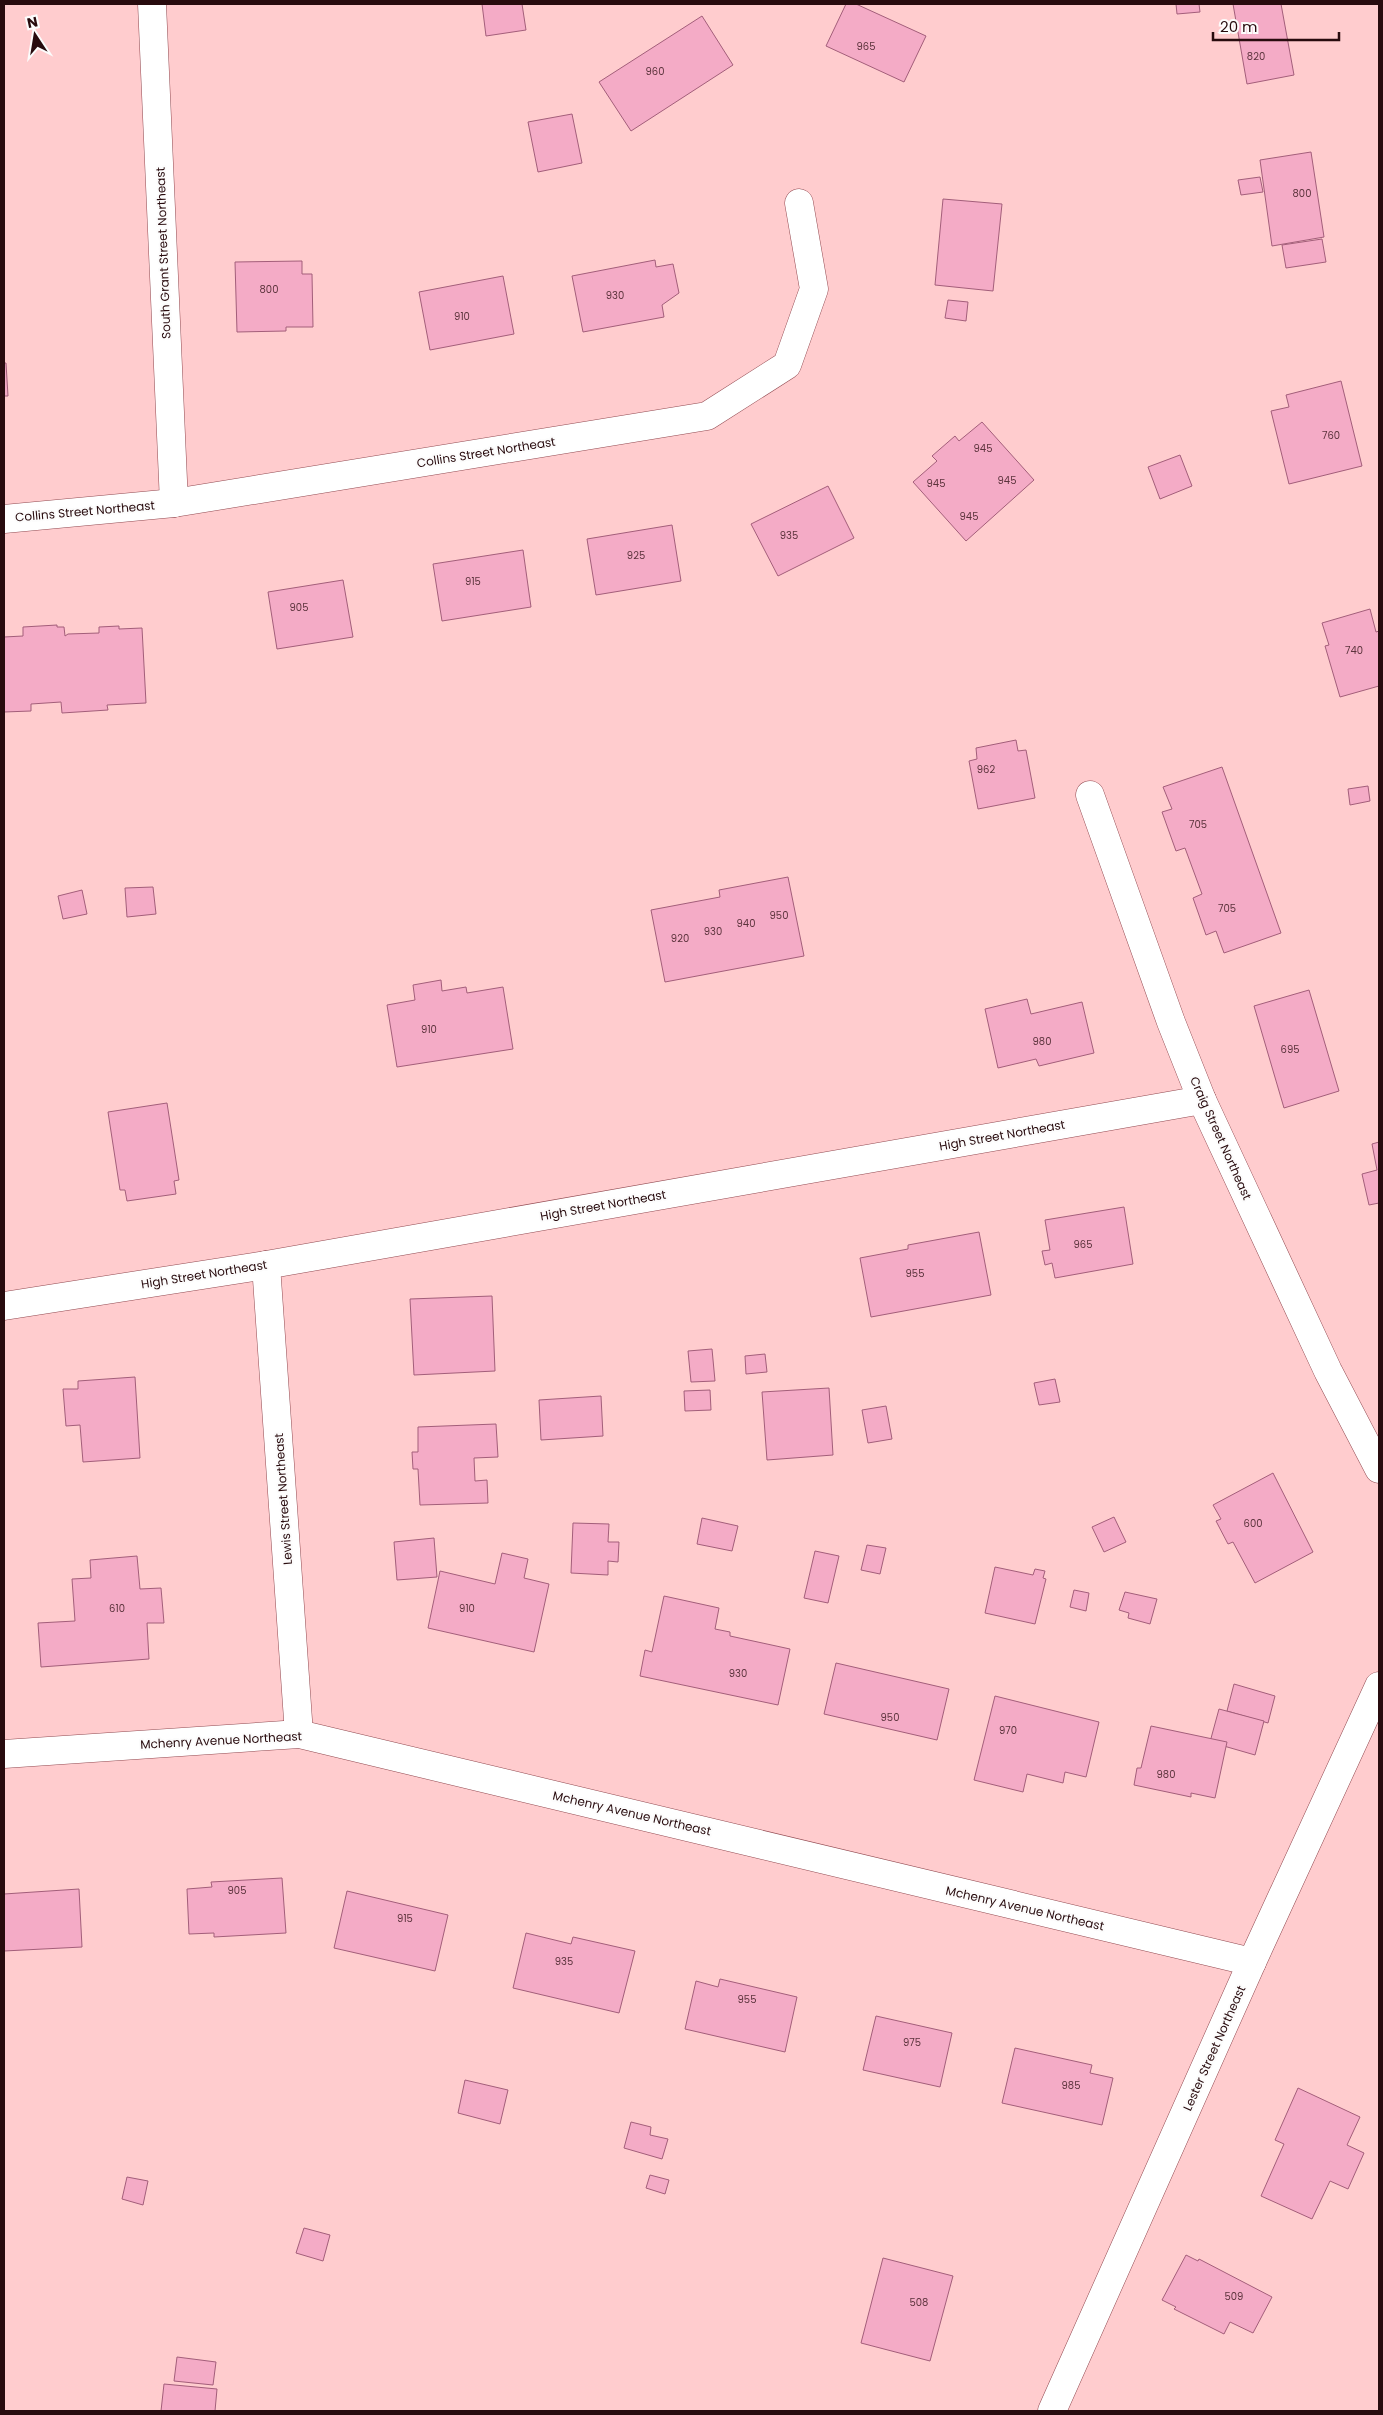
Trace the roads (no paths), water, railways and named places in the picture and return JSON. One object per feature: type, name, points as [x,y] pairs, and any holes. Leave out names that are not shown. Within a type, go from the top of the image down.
[{"type":"street","name":"South Grant Street Northeast","points":[[152,4],[174,503]]},
{"type":"street","name":"Collins Street Northeast","points":[[4,519],[174,503],[707,416],[787,365],[814,288],[799,203]]},
{"type":"street","name":"Craig Street Northeast","points":[[1090,795],[1170,1022],[1202,1100],[1328,1371],[1379,1469]]},
{"type":"street","name":"High Street Northeast","points":[[4,1306],[266,1265],[1202,1100]]},
{"type":"street","name":"Lewis Street Northeast","points":[[266,1265],[299,1734]]},
{"type":"street","name":"Lester Street Northeast","points":[[1052,2411],[1252,1962],[1379,1686]]},
{"type":"street","name":"Mchenry Avenue Northeast","points":[[4,1754],[299,1734],[1252,1962]]}]
